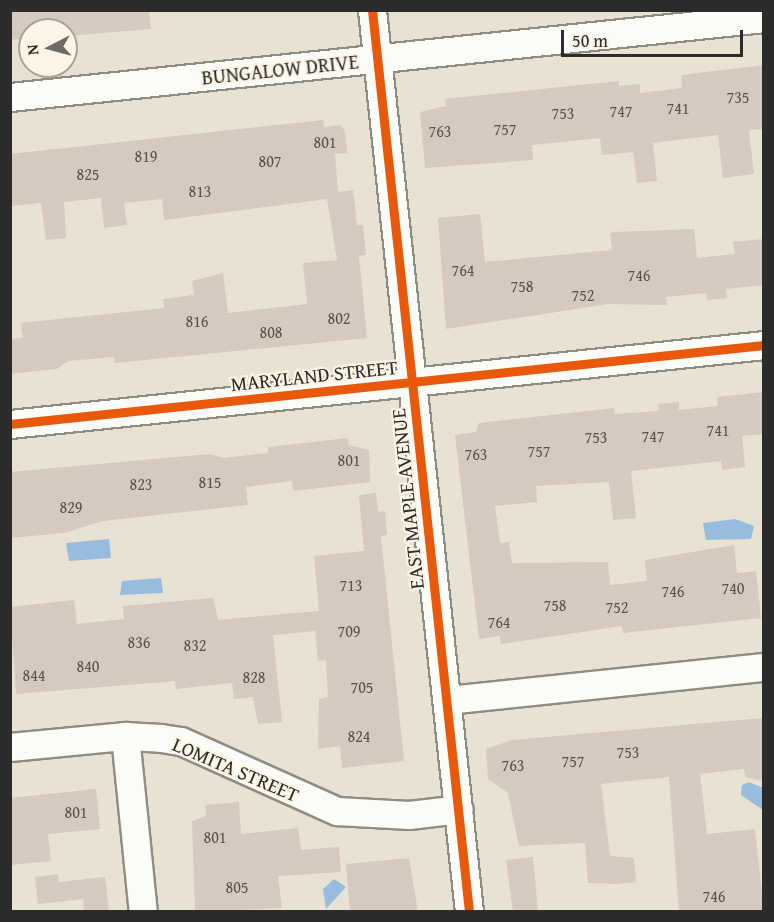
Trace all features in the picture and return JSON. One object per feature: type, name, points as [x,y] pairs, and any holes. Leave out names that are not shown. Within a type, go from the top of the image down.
[{"type":"street","name":"EAST MAPLE AVENUE","points":[[372,10],[469,912]]},
{"type":"street","name":"BUNGALOW DRIVE","points":[[10,97],[764,18]]},
{"type":"street","name":"MARYLAND STREET","points":[[10,424],[764,345]]},
{"type":"street","points":[[448,700],[764,667]]},
{"type":"street","points":[[125,736],[144,912]]},
{"type":"street","name":"LOMITA STREET","points":[[10,747],[125,736],[181,741],[337,811],[409,815],[459,809]]},
{"type":"water","points":[[735,519],[754,526],[751,539],[706,540],[703,523]]},
{"type":"water","points":[[109,539],[111,558],[69,561],[66,543]]},
{"type":"water","points":[[161,578],[163,593],[120,595],[122,581]]},
{"type":"water","points":[[749,782],[763,788],[763,810],[741,795],[742,785]]},
{"type":"water","points":[[334,879],[346,887],[326,909],[323,889]]},
{"type":"building","points":[[10,10],[149,10],[151,29],[78,35],[78,18],[18,18],[18,39],[10,40]]},
{"type":"building","points":[[764,65],[764,129],[749,130],[754,174],[723,178],[718,135],[653,143],[657,181],[637,183],[633,152],[602,155],[600,138],[532,145],[533,160],[425,168],[420,112],[446,106],[445,99],[619,81],[619,86],[640,84],[640,93],[682,88],[681,75]]},
{"type":"building","points":[[323,120],[324,127],[340,125],[345,131],[347,153],[335,154],[338,192],[353,190],[357,225],[363,225],[366,255],[359,256],[367,338],[114,363],[114,357],[68,361],[57,369],[10,374],[10,339],[23,338],[21,323],[164,308],[163,299],[194,295],[192,281],[223,273],[228,313],[307,304],[303,263],[337,260],[327,199],[164,220],[162,199],[124,203],[127,225],[104,228],[101,198],[64,202],[66,238],[46,240],[41,203],[12,206],[10,154]]},
{"type":"building","points":[[480,214],[485,262],[612,250],[610,233],[615,232],[694,229],[697,258],[735,254],[733,242],[764,239],[764,285],[726,289],[727,298],[707,300],[706,293],[666,297],[667,305],[608,304],[446,329],[438,218]]},
{"type":"building","points":[[764,392],[764,434],[742,436],[745,467],[722,470],[721,461],[631,471],[636,518],[613,520],[609,482],[536,486],[537,502],[495,506],[500,543],[509,542],[512,563],[608,562],[610,585],[647,581],[645,560],[734,545],[737,573],[756,571],[761,618],[623,633],[622,626],[501,644],[500,636],[479,639],[455,435],[476,432],[479,423],[614,408],[615,414],[659,411],[658,404],[679,402],[679,410],[718,406],[717,397]]},
{"type":"building","points":[[348,438],[349,445],[369,450],[370,482],[293,491],[292,481],[246,487],[248,505],[103,521],[64,533],[10,538],[10,472],[210,454],[224,458],[268,453],[268,447]]},
{"type":"building","points":[[376,493],[378,512],[385,511],[387,535],[381,536],[404,761],[342,768],[340,746],[318,749],[319,699],[328,697],[326,660],[318,661],[315,631],[273,635],[282,722],[258,724],[253,697],[234,699],[232,683],[176,689],[175,681],[16,694],[10,607],[74,600],[77,624],[124,619],[123,606],[213,598],[218,620],[319,611],[314,556],[364,551],[359,495]]},
{"type":"building","points":[[763,718],[763,781],[745,777],[744,769],[700,774],[707,834],[755,829],[764,912],[679,912],[669,777],[601,784],[610,856],[634,858],[636,882],[616,884],[588,883],[585,843],[519,846],[508,793],[488,779],[486,749],[512,740]]},
{"type":"building","points":[[96,789],[100,829],[48,834],[51,861],[10,865],[10,798]]},
{"type":"building","points":[[239,802],[241,834],[298,828],[301,850],[339,847],[341,872],[278,876],[282,908],[195,912],[192,821],[206,816],[205,805]]},
{"type":"building","points":[[533,857],[538,912],[513,912],[506,860]]},
{"type":"building","points":[[409,858],[418,912],[350,912],[346,864]]},
{"type":"building","points":[[58,874],[59,882],[105,877],[109,912],[84,912],[83,899],[38,904],[35,877]]},
{"type":"cycle path","points":[[372,10],[469,912]]},
{"type":"cycle path","points":[[10,424],[764,345]]}]
